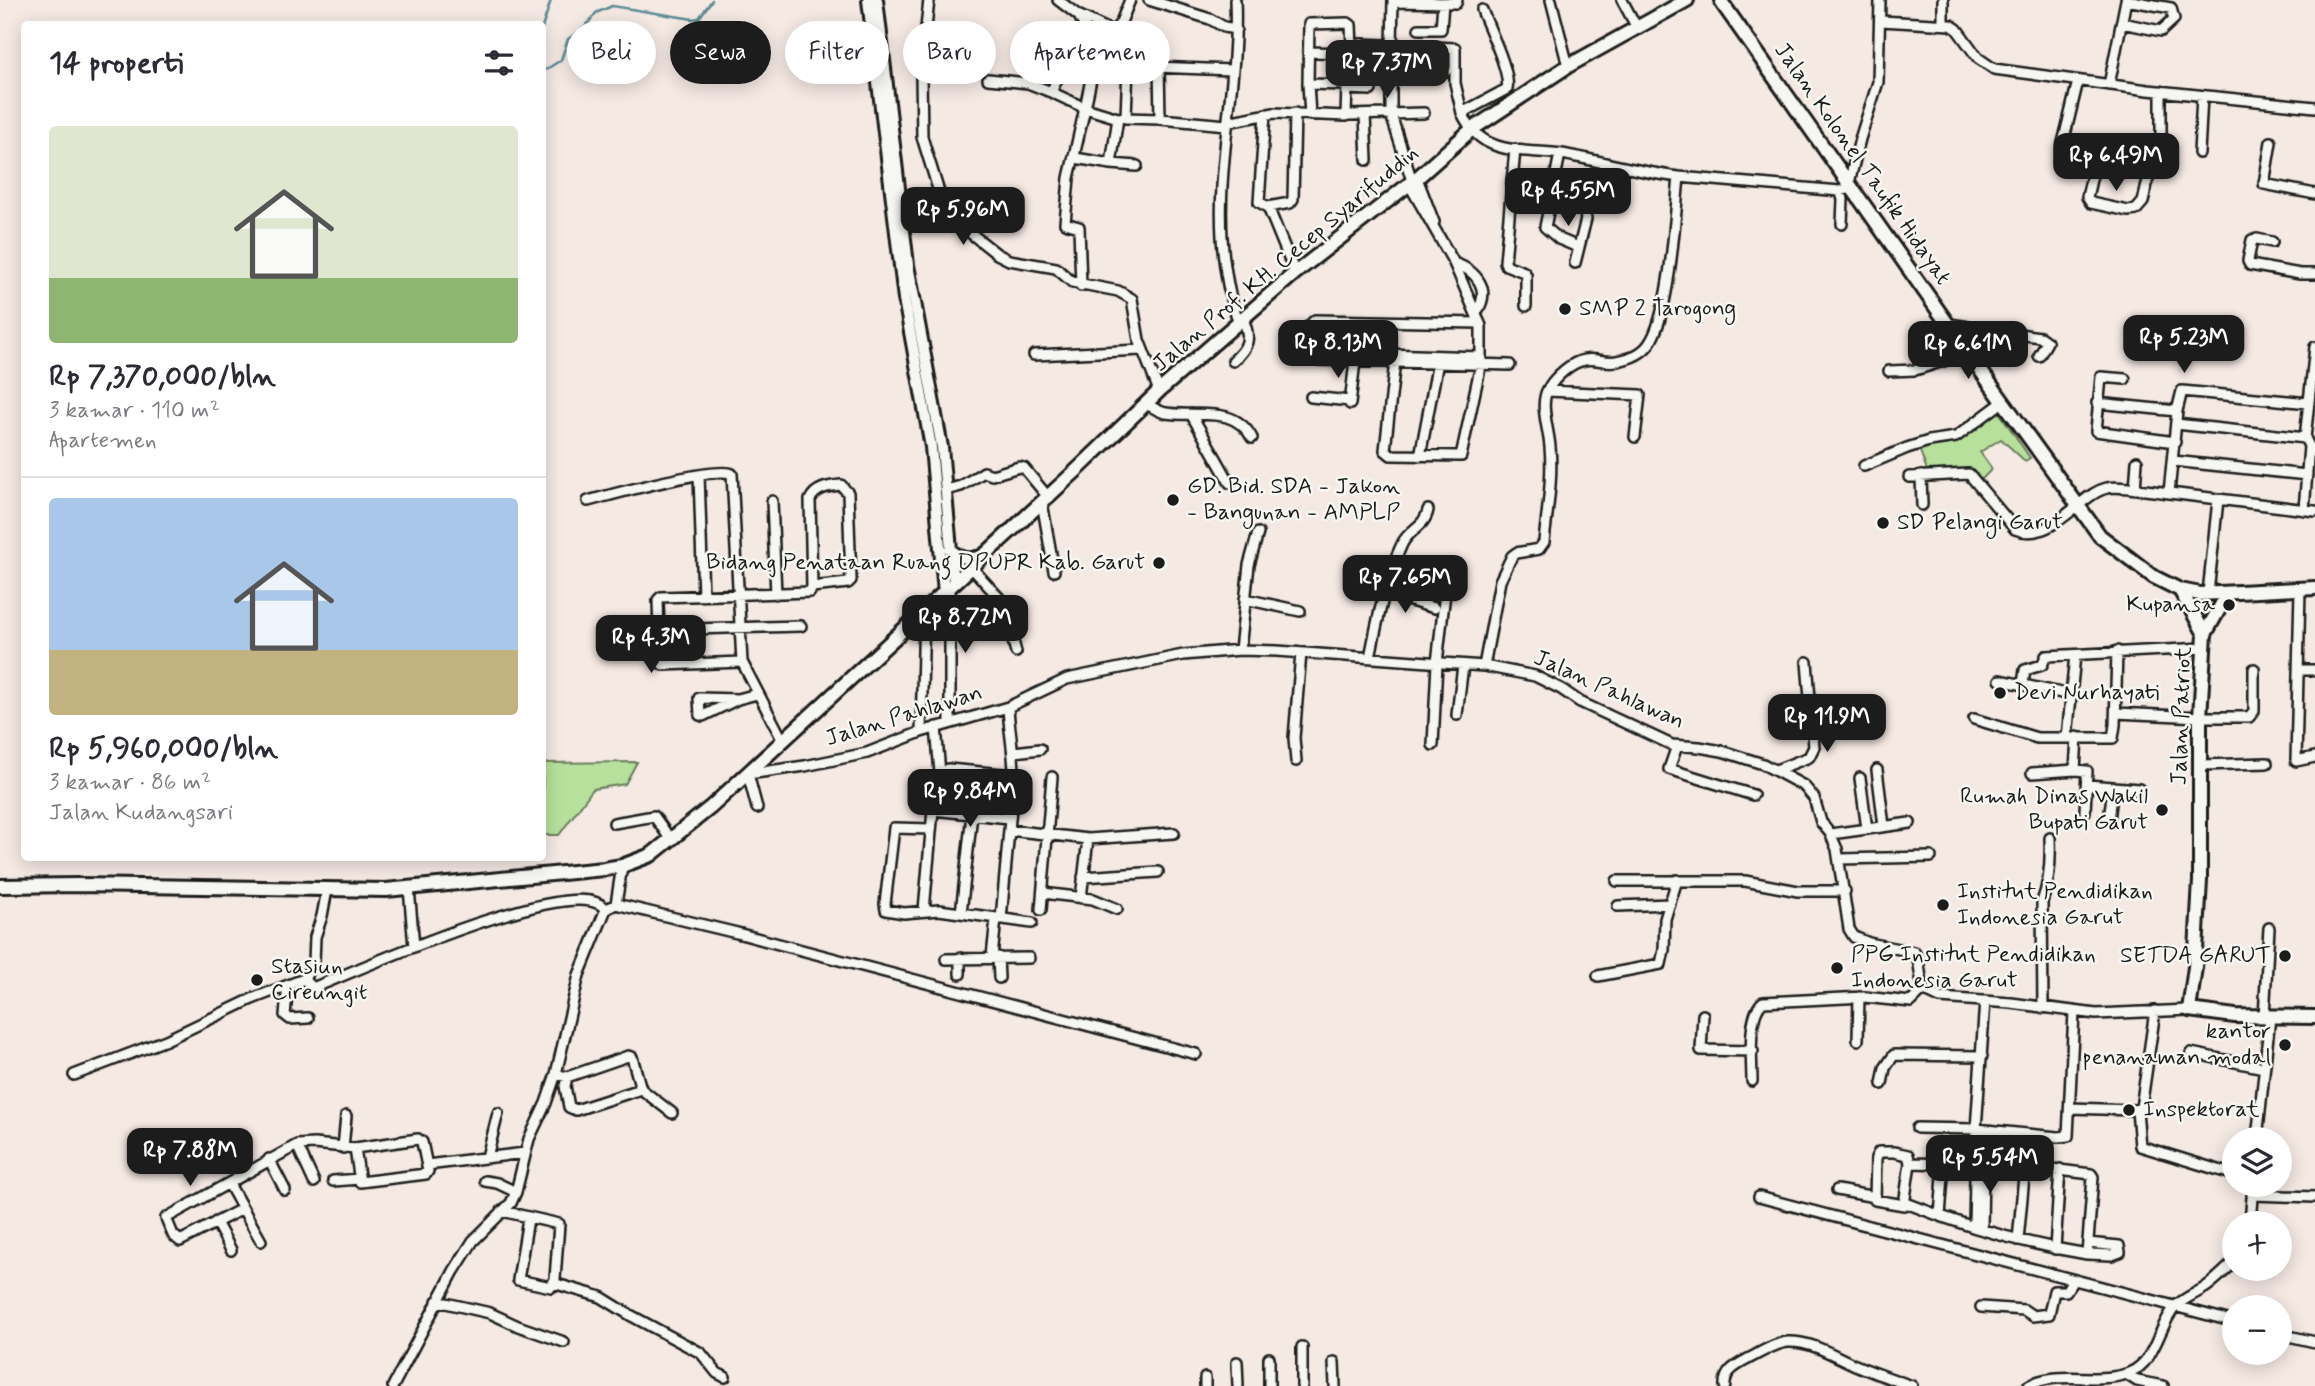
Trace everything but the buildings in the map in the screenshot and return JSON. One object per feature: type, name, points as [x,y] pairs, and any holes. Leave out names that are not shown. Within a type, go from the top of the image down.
[{"type":"main road","name":"Jalan Prof. KH. Cecep Syarifuddin","points":[[0,886],[327,890],[409,888],[622,866],[651,855],[748,774],[1159,391],[1295,273],[1413,181],[1471,130],[1567,62],[1637,29],[1687,0]]},
{"type":"main road","name":"Jalan Kolonel Taufik Hidayat","points":[[1718,1],[1847,187],[1949,324],[2100,536],[2154,577],[2180,590],[2228,593],[2315,588]]},
{"type":"main road","name":"Jalan Patriot","points":[[2180,590],[2205,634]]},
{"type":"main road","name":"Jalan Patriot","points":[[2189,1010],[2195,967],[2200,881],[2200,717],[2205,634],[2228,593]]},
{"type":"main road","points":[[2189,1010],[2267,1017],[2315,1017]]},
{"type":"street","points":[[867,0],[875,21]]},
{"type":"street","points":[[875,21],[877,0]]},
{"type":"street","points":[[929,0],[921,75],[922,137],[943,205],[959,224],[997,254],[1009,260],[1056,268],[1081,286],[1118,290],[1133,300],[1142,350],[1159,391]]},
{"type":"street","points":[[1058,0],[1079,16],[1114,32],[1130,0]]},
{"type":"street","points":[[1233,361],[1244,352],[1248,344],[1248,331],[1228,289],[1222,237],[1222,170],[1236,29],[1235,0]]},
{"type":"street","points":[[1392,46],[1393,1],[1455,3],[1457,0]]},
{"type":"street","points":[[1551,0],[1567,62]]},
{"type":"street","points":[[1622,0],[1637,29]]},
{"type":"street","points":[[1842,224],[1843,199],[1878,82],[1881,0]]},
{"type":"street","points":[[1943,0],[1943,24]]},
{"type":"street","points":[[2109,85],[2126,0],[2171,8],[2174,14],[2174,19],[2161,31],[2122,23]]},
{"type":"street","points":[[1152,1],[1181,5],[1219,26],[1236,29]]},
{"type":"street","points":[[1419,29],[1441,29],[1443,3]]},
{"type":"street","points":[[1462,113],[1508,88],[1506,73],[1482,10]]},
{"type":"street","points":[[1079,16],[1082,21]]},
{"type":"street","points":[[1881,21],[1943,24],[1957,29],[1978,58],[1994,69],[2109,85],[2315,107]]},
{"type":"street","points":[[1310,115],[1309,24],[1348,23],[1351,25],[1352,48]]},
{"type":"street","points":[[1309,52],[1346,53],[1361,44],[1456,48],[1455,83],[1462,113],[1471,130],[1497,146],[1559,154],[1679,177],[1847,187]]},
{"type":"street","points":[[1170,67],[1232,70]]},
{"type":"street","points":[[1395,361],[1385,450],[1391,455],[1459,458],[1462,455],[1481,360],[1483,337],[1476,313],[1435,227],[1429,206],[1413,181],[1391,115],[1391,71],[1446,71]]},
{"type":"street","points":[[2078,81],[2063,146],[2068,152],[2151,171]]},
{"type":"street","points":[[882,84],[904,299],[931,447],[949,588]]},
{"type":"street","points":[[884,84],[908,265],[942,447],[950,549],[950,723]]},
{"type":"street","points":[[1031,84],[1085,108],[1121,118],[1227,124],[1265,114],[1295,113],[1346,117],[1346,84],[1308,84]]},
{"type":"street","points":[[1051,92],[1055,84]]},
{"type":"street","points":[[1081,286],[1079,227],[1065,223],[1069,178],[1090,84]]},
{"type":"street","points":[[1111,163],[1126,84]]},
{"type":"street","points":[[1159,84],[1160,119]]},
{"type":"street","points":[[1348,89],[1371,90]]},
{"type":"street","points":[[2161,91],[2161,143]]},
{"type":"street","points":[[2199,153],[2202,96]]},
{"type":"street","points":[[1268,207],[1290,203],[1293,199],[1295,113]]},
{"type":"street","points":[[1350,115],[1424,113]]},
{"type":"street","points":[[1265,114],[1259,202],[1268,207],[1295,273]]},
{"type":"street","points":[[1365,115],[1367,160]]},
{"type":"street","points":[[2271,142],[2264,184],[2315,194]]},
{"type":"street","points":[[1516,149],[1505,262],[1526,275],[1525,306]]},
{"type":"street","points":[[1559,154],[1549,200],[1546,230],[1578,247]]},
{"type":"street","points":[[2096,158],[2087,197],[2091,203],[2128,211],[2136,210],[2143,202],[2151,171],[2158,157]]},
{"type":"street","points":[[1075,158],[1138,166]]},
{"type":"street","points":[[1484,666],[1503,574],[1516,553],[1539,549],[1544,542],[1550,475],[1545,404],[1547,391],[1560,374],[1574,364],[1586,360],[1616,361],[1639,353],[1650,343],[1657,330],[1667,280],[1679,177]]},
{"type":"street","points":[[1549,200],[1576,205],[1584,210],[1586,219],[1575,263]]},
{"type":"street","points":[[2272,242],[2252,240],[2248,261],[2250,265],[2315,274]]},
{"type":"street","points":[[1454,263],[1473,271],[1480,280],[1483,298],[1476,313]]},
{"type":"street","points":[[1480,323],[1317,320],[1310,323],[1311,356],[1318,360],[1481,360]]},
{"type":"street","points":[[1949,324],[2040,337],[2047,342],[2039,356]]},
{"type":"street","points":[[2304,510],[2309,446],[2305,439],[2311,414],[2309,403],[2315,347]]},
{"type":"street","points":[[1034,355],[1142,350]]},
{"type":"street","points":[[1889,371],[1915,370],[1975,352],[2015,360]]},
{"type":"street","points":[[1385,354],[1481,360],[1510,365]]},
{"type":"street","points":[[1311,397],[1350,402],[1355,360]]},
{"type":"street","points":[[1420,456],[1438,362]]},
{"type":"street","points":[[2125,379],[2101,377],[2096,431],[2175,442]]},
{"type":"street","points":[[2169,493],[2177,411],[2180,394],[2186,390],[2309,403]]},
{"type":"street","points":[[1547,391],[1640,395],[1635,437]]},
{"type":"street","points":[[1864,466],[1929,441],[1956,437],[2004,401]]},
{"type":"street","points":[[2097,403],[2177,411]]},
{"type":"street","points":[[1146,404],[1165,413],[1218,415],[1246,427],[1252,438]]},
{"type":"street","points":[[1191,414],[1230,482]]},
{"type":"street","points":[[2176,424],[2305,439]]},
{"type":"street","points":[[2135,489],[2137,461]]},
{"type":"street","points":[[2172,461],[2307,475]]},
{"type":"street","points":[[946,490],[985,472],[992,475],[1024,468],[1045,500],[1055,570]]},
{"type":"street","points":[[587,501],[699,475],[726,471],[732,474],[742,662],[783,741]]},
{"type":"street","points":[[1909,477],[1969,474],[2015,529],[2020,531],[2040,529],[2053,524],[2107,488],[2315,511]]},
{"type":"street","points":[[699,475],[703,596]]},
{"type":"street","points":[[1922,476],[1922,505]]},
{"type":"street","points":[[742,662],[663,665],[660,662],[657,602],[661,597],[808,593],[813,587],[810,500],[819,490],[842,485],[848,493],[851,578],[848,583],[813,587]]},
{"type":"street","points":[[2208,593],[2218,500]]},
{"type":"street","points":[[772,501],[776,594]]},
{"type":"street","points":[[1370,657],[1384,593],[1402,543],[1427,520],[1428,510]]},
{"type":"street","points":[[1240,650],[1249,565],[1258,533]]},
{"type":"street","points":[[950,549],[965,559],[986,555]]},
{"type":"street","points":[[972,568],[1002,601],[1016,652]]},
{"type":"street","points":[[2300,589],[2296,761],[2315,757]]},
{"type":"street","points":[[1433,745],[1437,663],[1445,593],[1454,592]]},
{"type":"street","points":[[1384,593],[1434,608]]},
{"type":"street","points":[[1245,599],[1300,611]]},
{"type":"street","points":[[921,732],[924,611]]},
{"type":"street","points":[[658,630],[801,626]]},
{"type":"street","points":[[2023,684],[2025,670],[2042,664],[2046,656],[2205,648]]},
{"type":"street","name":"Jalan Pahlawan","points":[[748,774],[867,753],[936,727],[1008,707],[1078,676],[1183,655],[1240,650],[1484,666],[1535,676],[1580,702],[1677,746],[1722,751],[1776,770],[1811,792],[1821,822],[1831,834],[1839,859],[1849,929],[1854,937],[1869,943],[1914,952],[1919,959],[1923,990]]},
{"type":"street","points":[[1974,719],[2037,738],[2113,738],[2117,651]]},
{"type":"street","points":[[1296,761],[1294,725],[1301,653]]},
{"type":"street","points":[[2075,655],[2071,695],[2075,770]]},
{"type":"street","points":[[1776,770],[1809,757],[1812,753],[1814,742],[1807,662]]},
{"type":"street","points":[[1457,715],[1463,665]]},
{"type":"street","points":[[2116,713],[2249,717],[2253,714],[2254,669]]},
{"type":"street","points":[[2299,670],[2315,670]]},
{"type":"street","points":[[2000,680],[2071,695]]},
{"type":"street","points":[[738,699],[757,694]]},
{"type":"street","points":[[999,978],[995,957],[1014,775],[1008,707]]},
{"type":"street","points":[[924,910],[933,810],[940,773],[936,727]]},
{"type":"street","points":[[1677,746],[1669,769],[1753,795]]},
{"type":"street","points":[[1014,752],[1040,749]]},
{"type":"street","points":[[2201,765],[2267,763]]},
{"type":"street","points":[[948,769],[1014,775]]},
{"type":"street","points":[[1877,770],[1884,827]]},
{"type":"street","points":[[2032,773],[2087,771],[2085,812]]},
{"type":"street","points":[[748,774],[757,808]]},
{"type":"street","points":[[1041,910],[1052,777]]},
{"type":"street","points":[[1860,778],[1867,829]]},
{"type":"street","points":[[2087,785],[2138,789]]},
{"type":"street","points":[[2109,820],[2113,787]]},
{"type":"street","points":[[933,810],[1009,818]]},
{"type":"street","points":[[961,912],[972,814]]},
{"type":"street","points":[[614,823],[654,816],[671,840]]},
{"type":"street","points":[[1831,834],[1910,823]]},
{"type":"street","points":[[931,829],[894,828],[886,910],[961,912],[1032,923]]},
{"type":"street","points":[[1009,830],[1088,839],[1174,833]]},
{"type":"street","points":[[2043,1008],[2042,902],[2051,863],[2050,838]]},
{"type":"street","points":[[1082,898],[1088,839]]},
{"type":"street","points":[[1839,859],[1931,857]]},
{"type":"street","points":[[616,904],[622,866]]},
{"type":"street","points":[[1083,877],[1158,872]]},
{"type":"street","points":[[1598,976],[1661,964],[1665,919],[1677,880]]},
{"type":"street","points":[[1617,881],[1745,881],[1798,891],[1845,891]]},
{"type":"street","points":[[409,888],[414,947]]},
{"type":"street","points":[[74,1075],[166,1040],[252,999],[304,979],[314,962],[314,937],[322,916],[327,890]]},
{"type":"street","points":[[1043,893],[1104,902],[1117,909]]},
{"type":"street","points":[[304,979],[313,988],[414,947],[517,910],[581,900],[597,903],[606,909]]},
{"type":"street","points":[[393,1386],[472,1241],[511,1203],[525,1153],[556,1073],[579,975],[606,909],[616,904],[737,933],[1196,1054]]},
{"type":"street","points":[[1618,905],[1670,904]]},
{"type":"street","points":[[2258,1127],[2267,1017],[2269,928]]},
{"type":"street","points":[[946,958],[1029,958]]},
{"type":"street","points":[[960,958],[960,974]]},
{"type":"street","points":[[288,985],[284,1009],[286,1018],[307,1018]]},
{"type":"street","points":[[1752,1081],[1752,1026],[1759,1004],[1763,1002],[1859,998],[1911,1002],[1923,990],[1940,998],[2074,1012],[2107,1014],[2189,1010]]},
{"type":"street","points":[[1858,1040],[1859,998]]},
{"type":"street","points":[[1978,1227],[1980,1164],[1976,1129],[1985,1001]]},
{"type":"street","points":[[2155,1011],[2142,1104],[2137,1110],[2140,1146],[2222,1171]]},
{"type":"street","points":[[1917,1128],[1976,1129],[2068,1136],[2074,1012]]},
{"type":"street","points":[[1703,1015],[1702,1050],[1753,1051]]},
{"type":"street","points":[[2192,1053],[2264,1068]]},
{"type":"street","points":[[1882,1084],[1885,1068],[1894,1055],[1982,1056]]},
{"type":"street","points":[[556,1073],[567,1077],[628,1056],[633,1059],[641,1089],[672,1113]]},
{"type":"street","points":[[567,1077],[566,1096],[572,1109],[583,1109],[641,1089]]},
{"type":"street","points":[[2070,1108],[2137,1110]]},
{"type":"street","points":[[486,1157],[498,1113]]},
{"type":"street","points":[[343,1149],[346,1116]]},
{"type":"street","points":[[242,1209],[178,1241],[166,1218],[297,1145],[314,1144],[355,1149],[418,1139],[422,1142],[427,1165],[426,1174],[360,1182],[355,1149]]},
{"type":"street","points":[[297,1145],[314,1182]]},
{"type":"street","points":[[1906,1203],[1910,1163],[1908,1155],[1879,1152],[1876,1158],[1875,1197],[1878,1202],[1899,1205],[1906,1203],[1940,1216],[2055,1249],[2087,1254],[2112,1255],[2120,1252],[2119,1246],[2088,1244]]},
{"type":"street","points":[[427,1165],[525,1153]]},
{"type":"street","points":[[269,1159],[285,1190]]},
{"type":"street","points":[[1910,1163],[2025,1166],[2086,1172],[2093,1177],[2087,1254]]},
{"type":"street","points":[[1940,1216],[1944,1163]]},
{"type":"street","points":[[2018,1240],[2025,1166]]},
{"type":"street","points":[[2055,1249],[2060,1169]]},
{"type":"street","points":[[333,1181],[359,1178]]},
{"type":"street","points":[[485,1181],[497,1182],[516,1192]]},
{"type":"street","points":[[229,1184],[261,1241]]},
{"type":"street","points":[[1838,1191],[1875,1197]]},
{"type":"street","points":[[2292,1194],[2315,1197]]},
{"type":"street","points":[[1759,1197],[2222,1319]]},
{"type":"street","points":[[502,1212],[559,1224],[551,1287],[518,1280],[527,1219]]},
{"type":"street","points":[[216,1222],[231,1250]]},
{"type":"street","points":[[2028,1386],[2040,1380],[2126,1374],[2140,1366],[2158,1342],[2175,1307],[2222,1273]]},
{"type":"street","points":[[1982,1307],[2024,1310],[2033,1317],[2049,1314],[2054,1291],[2066,1291],[2073,1280]]},
{"type":"street","points":[[553,1283],[601,1297],[701,1353],[717,1373],[725,1377]]},
{"type":"street","points":[[438,1301],[489,1313],[564,1342]]},
{"type":"street","points":[[2292,1337],[2315,1342]]},
{"type":"street","points":[[1725,1386],[1729,1372],[1736,1366],[1787,1342],[1809,1344],[1912,1386]]},
{"type":"street","points":[[1302,1347],[1302,1386]]},
{"type":"street","points":[[1269,1358],[1269,1386]]},
{"type":"street","points":[[1237,1362],[1238,1386]]},
{"type":"street","points":[[1334,1363],[1335,1386]]},
{"type":"street","points":[[2126,1374],[2137,1381],[2163,1386]]},
{"type":"green space","points":[[1997,409],[2030,458],[2025,461],[2001,439],[1980,452],[1992,469],[1979,482],[1967,471],[1928,473],[1920,451],[1929,441],[1944,439]]},
{"type":"green space","points":[[637,762],[625,784],[593,789],[559,835],[546,835],[546,763]]},
{"type":"waterway","points":[[544,21],[551,0]]},
{"type":"waterway","points":[[546,69],[561,60],[568,39],[585,27],[596,13],[612,6],[693,19],[699,18],[712,0]]},
{"type":"place","name":"SMP 2 Tarogong","points":[[1565,309]]},
{"type":"place","name":"GD. Bid. SDA - Jakon - Bangunan - AMPLP","points":[[1173,500]]},
{"type":"place","name":"SD Pelangi Garut","points":[[1883,523]]},
{"type":"place","name":"Bidang Penataan Ruang DPUPR Kab. Garut","points":[[1159,563]]},
{"type":"place","name":"Kupansa","points":[[2229,605]]},
{"type":"place","name":"Devi Nurhayati","points":[[2000,693]]},
{"type":"place","name":"Rumah Dinas Wakil Bupati Garut","points":[[2162,810]]},
{"type":"place","name":"Institut Pendidikan Indonesia Garut","points":[[1943,905]]},
{"type":"place","name":"SETDA GARUT","points":[[2285,956]]},
{"type":"place","name":"PPG Institut Pendidikan Indonesia Garut","points":[[1837,968]]},
{"type":"place","name":"Stasiun Cireungit","points":[[257,980]]},
{"type":"place","name":"kantor penanaman modal","points":[[2285,1045]]},
{"type":"place","name":"Inspektorat","points":[[2129,1110]]}]
